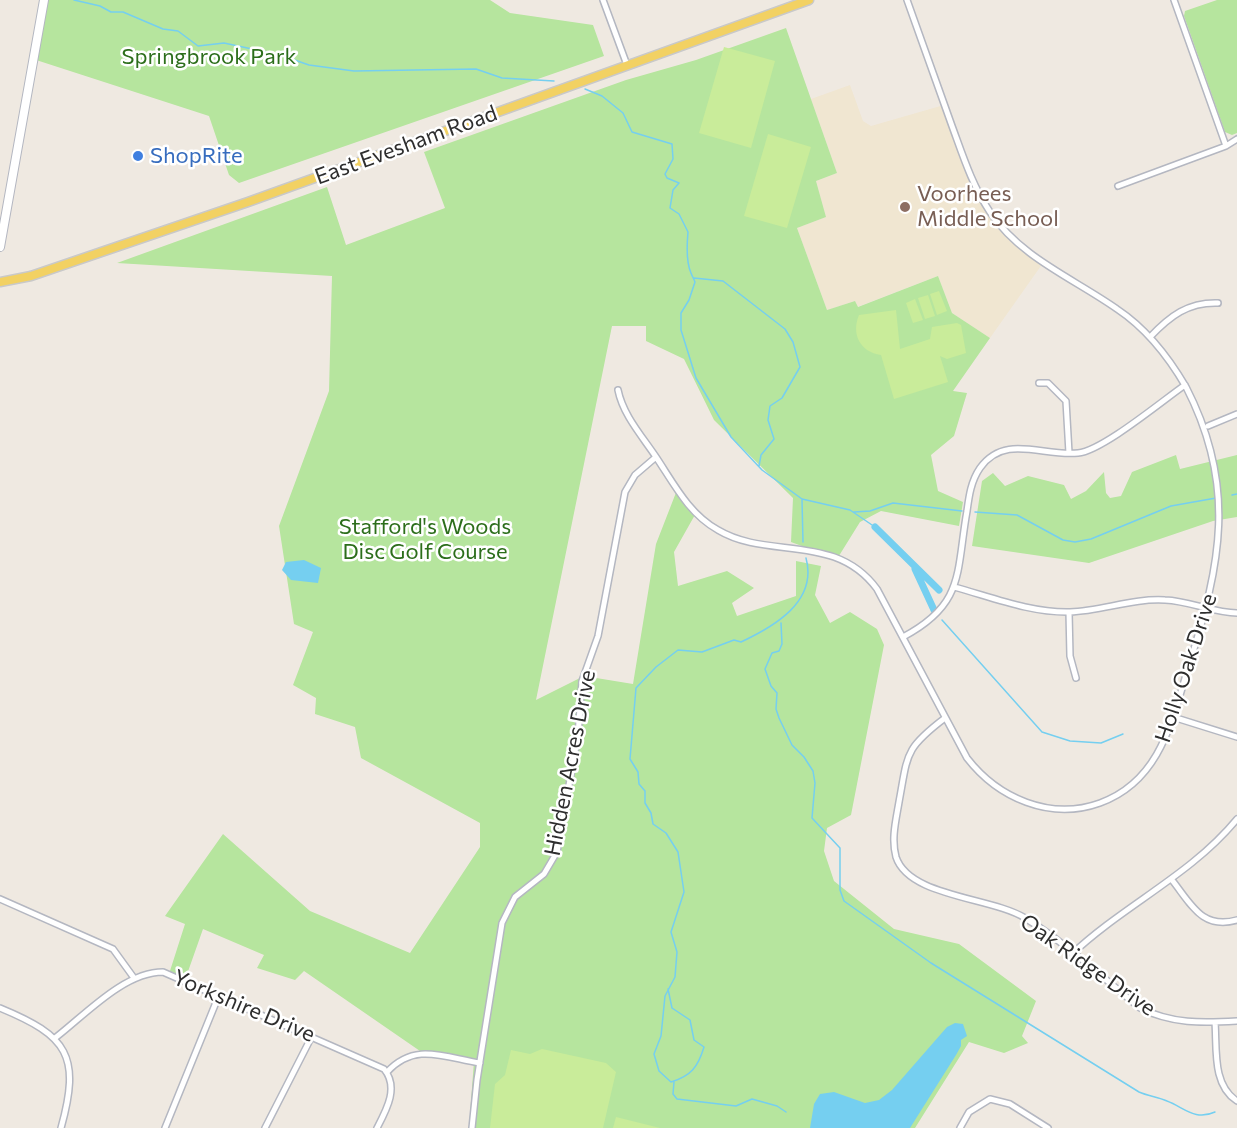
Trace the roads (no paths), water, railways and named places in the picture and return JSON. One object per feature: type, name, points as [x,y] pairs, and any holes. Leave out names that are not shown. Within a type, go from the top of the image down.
[{"type":"main road","points":[[0,247],[44,0]]},
{"type":"main road","name":"East Evesham Road","points":[[0,282],[31,276],[248,202],[809,0]]},
{"type":"street","points":[[603,0],[627,65]]},
{"type":"street","name":"Holly Oak Drive","points":[[618,390],[628,416],[693,512],[716,530],[736,538],[839,558],[857,568],[877,589],[945,718],[976,769],[1004,793],[1027,804],[1074,809],[1108,800],[1139,778],[1163,747],[1207,606],[1219,552],[1222,504],[1219,469],[1208,426],[1168,357],[1150,337],[1118,309],[1018,244],[990,212],[968,170],[907,0]]},
{"type":"street","points":[[1174,0],[1226,146]]},
{"type":"street","points":[[1118,186],[1226,146],[1237,139]]},
{"type":"street","points":[[1150,337],[1165,321],[1183,309],[1196,304],[1218,303]]},
{"type":"street","points":[[1039,383],[1048,383],[1066,401],[1069,453]]},
{"type":"street","points":[[903,637],[936,616],[946,604],[954,587],[974,477],[987,460],[999,451],[1020,448],[1079,453],[1100,445],[1185,385]]},
{"type":"street","points":[[1208,426],[1237,414]]},
{"type":"street","name":"Hidden Acres Drive","points":[[472,1128],[480,1063],[505,914],[515,897],[544,874],[557,852],[578,735],[582,681],[598,636],[625,492],[635,475],[656,457]]},
{"type":"street","points":[[954,587],[1037,609],[1069,612],[1163,599],[1237,613]]},
{"type":"street","points":[[1069,612],[1070,656],[1077,678]]},
{"type":"street","points":[[1173,717],[1237,737]]},
{"type":"street","name":"Oak Ridge Drive","points":[[945,718],[918,739],[907,761],[894,840],[901,866],[909,875],[928,886],[987,902],[1023,917],[1140,1008],[1154,1015],[1184,1022],[1237,1020]]},
{"type":"street","points":[[1072,954],[1090,936],[1172,880],[1205,853],[1237,819]]},
{"type":"street","points":[[1172,880],[1208,921],[1224,924],[1237,920]]},
{"type":"street","points":[[0,899],[113,949],[134,978]]},
{"type":"street","name":"Yorkshire Drive","points":[[55,1038],[134,978],[144,974],[163,972],[376,1064],[387,1072]]},
{"type":"street","points":[[165,1128],[219,995]]},
{"type":"street","points":[[0,1008],[31,1021],[55,1038],[64,1050],[69,1065],[71,1085],[61,1128]]},
{"type":"street","points":[[1215,1022],[1222,1087],[1237,1101]]},
{"type":"street","points":[[265,1128],[312,1036]]},
{"type":"street","points":[[377,1128],[391,1094],[391,1082],[387,1072],[399,1060],[414,1053],[480,1063]]},
{"type":"street","points":[[960,1128],[969,1112],[990,1100],[1010,1104],[1048,1128]]},
{"type":"water","points":[[304,560],[321,568],[318,583],[291,580],[282,570],[286,562]]},
{"type":"water","points":[[955,1023],[963,1024],[967,1036],[961,1040],[961,1046],[956,1055],[910,1128],[810,1128],[814,1104],[820,1094],[834,1092],[865,1103],[879,1100],[892,1090],[947,1027]]},
{"type":"waterway","points":[[74,0],[100,6],[111,12],[123,12],[163,29],[178,31],[198,46],[224,43],[280,55],[309,65],[354,71],[476,69],[502,78],[554,81]]},
{"type":"waterway","points":[[585,89],[602,96],[623,113],[632,132],[672,144],[673,159],[665,174],[667,178],[679,183],[673,190],[670,208],[679,214],[688,232],[688,264],[695,282],[689,300],[681,313],[681,330],[696,378],[731,437],[762,470],[802,499],[850,510],[875,527]]},
{"type":"waterway","points":[[694,278],[723,281],[785,329],[793,342],[800,367],[782,398],[770,406],[768,420],[774,439],[761,455],[759,466]]},
{"type":"waterway","points":[[1232,495],[1237,494]]},
{"type":"waterway","points":[[975,512],[1017,515],[1063,540],[1075,542],[1091,539],[1171,506],[1216,498]]},
{"type":"waterway","points":[[802,500],[803,542]]},
{"type":"waterway","points":[[854,512],[870,511],[893,503],[962,511]]},
{"type":"waterway","points":[[875,527],[939,590]]},
{"type":"waterway","points":[[668,989],[672,1008],[690,1020],[694,1040],[704,1047],[693,1070],[684,1077],[671,1082],[659,1071],[654,1054],[661,1036],[665,996],[675,977],[677,952],[671,932],[684,892],[678,852],[666,833],[653,824],[651,813],[645,803],[645,791],[639,784],[638,772],[630,759],[636,688],[656,667],[678,650],[702,652],[734,640],[741,642],[779,620],[799,600],[805,588],[808,574],[806,558]]},
{"type":"waterway","points":[[915,569],[934,610]]},
{"type":"waterway","points":[[942,620],[1042,732],[1070,741],[1101,743],[1123,734]]},
{"type":"waterway","points":[[781,623],[782,644],[779,651],[772,653],[765,669],[771,686],[777,693],[776,709],[779,718],[792,745],[813,771],[815,783],[812,818],[840,848],[840,890],[844,901],[931,963],[1139,1092],[1196,1114],[1215,1112]]},
{"type":"waterway","points":[[674,1082],[673,1094],[677,1099],[736,1106],[752,1099],[777,1106],[786,1112]]},
{"type":"place","name":"ShopRite","points":[[138,156]]},
{"type":"place","name":"Voorhees Middle School","points":[[905,207]]},
{"type":"park label","name":"Springbrook Park","points":[[209,57]]},
{"type":"park label","name":"Stafford's Woods Disc Golf Course","points":[[425,540]]}]
